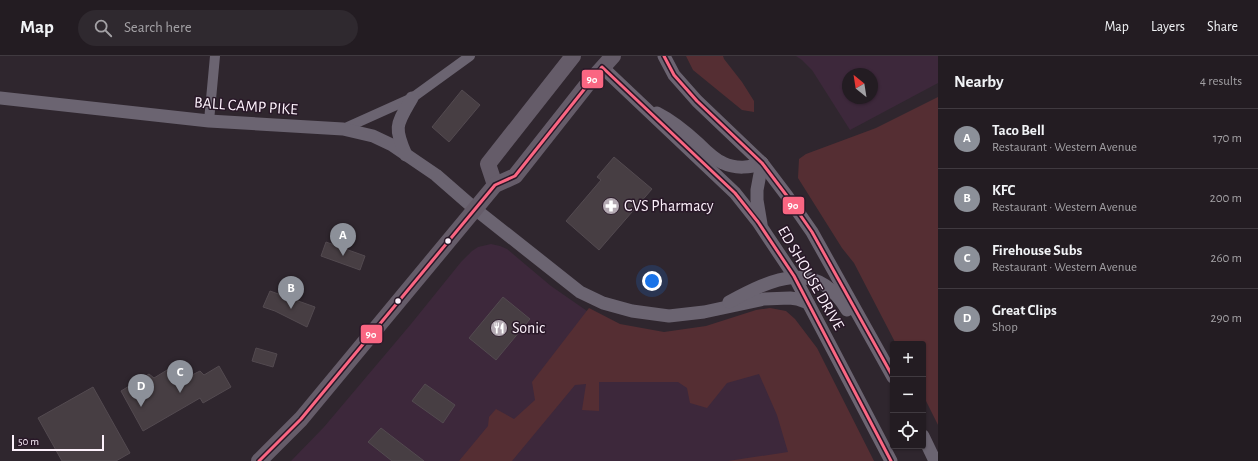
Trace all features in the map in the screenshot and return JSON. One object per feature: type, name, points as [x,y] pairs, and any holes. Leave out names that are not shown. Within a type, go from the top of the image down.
[{"type":"main road","points":[[495,185],[488,164],[573,56]]},
{"type":"main road","points":[[259,461],[306,413],[495,185],[514,176],[604,60]]},
{"type":"street","points":[[209,121],[215,56]]},
{"type":"street","name":"BALL CAMP PIKE","points":[[0,98],[209,121],[343,129],[412,98],[470,56]]},
{"type":"street","name":"ED SHOUSE DRIVE","points":[[664,56],[674,75],[697,101],[762,163],[812,232],[890,371]]},
{"type":"street","name":"ED SHOUSE DRIVE","points":[[604,60],[640,103],[735,193],[762,229],[794,276],[891,461]]},
{"type":"street","points":[[406,155],[399,140],[397,129],[400,119],[412,98]]},
{"type":"street","points":[[640,103],[667,118],[723,163],[730,166],[744,167],[762,163]]},
{"type":"street","points":[[343,129],[373,136],[392,145],[436,175],[475,209],[580,292],[603,303],[632,311],[669,316],[704,312],[764,299],[797,299],[808,303]]},
{"type":"street","points":[[762,163],[757,190],[757,200],[762,229]]},
{"type":"street","points":[[716,309],[781,278],[794,276],[811,278],[825,284],[834,292],[845,306],[869,348],[890,372]]},
{"type":"street","points":[[926,442],[935,461]]},
{"type":"shaded area","points":[[686,56],[723,56],[754,101],[754,112],[742,110],[693,70]]},
{"type":"shaded area","points":[[796,56],[938,56],[938,83],[850,130],[812,70]]},
{"type":"shaded area","points":[[938,97],[938,425],[926,401],[926,341],[894,341],[854,263],[842,248],[798,178],[799,159],[806,154],[876,128]]},
{"type":"shaded area","points":[[491,244],[507,249],[551,286],[600,320],[663,337],[707,331],[749,315],[862,461],[291,461],[324,427],[461,262],[478,247]]},
{"type":"shaded area","points":[[589,308],[620,324],[664,332],[706,326],[756,310],[770,308],[786,311],[795,319],[817,348],[874,461],[728,461],[788,452],[777,415],[759,374],[727,383],[707,408],[690,403],[687,388],[678,382],[599,382],[599,411],[582,410],[586,384],[575,385],[512,461],[459,461],[488,426],[489,417],[496,409],[514,419],[535,400],[532,382]]},
{"type":"building","points":[[462,90],[480,105],[449,142],[432,127]]},
{"type":"building","points":[[614,157],[652,189],[599,250],[566,221],[601,180],[597,177]]},
{"type":"building","points":[[326,242],[365,256],[360,270],[321,256]]},
{"type":"building","points":[[270,291],[315,307],[307,327],[275,311],[263,307]]},
{"type":"building","name":"Sonic","points":[[503,297],[530,319],[496,360],[469,338]]},
{"type":"building","points":[[256,348],[277,354],[273,367],[252,361]]},
{"type":"building","points":[[219,366],[231,387],[203,403],[200,398],[143,431],[121,391],[149,374],[154,378],[172,367],[176,374],[186,368],[190,376],[200,371],[204,375]]},
{"type":"building","points":[[425,384],[455,405],[443,423],[412,401]]},
{"type":"building","points":[[93,387],[130,453],[116,461],[62,461],[38,418]]},
{"type":"building","points":[[381,428],[424,461],[392,461],[368,442]]},
{"type":"transit line","name":"90","points":[[664,56],[674,75],[697,101],[762,163],[787,196],[812,232],[890,372]]},
{"type":"transit line","name":"90","points":[[259,461],[301,419],[495,185],[515,176],[602,67],[735,193],[758,222],[794,276],[891,461]]},
{"type":"place","name":"CVS Pharmacy","points":[[611,206]]},
{"type":"place","name":"Taco Bell","points":[[343,256]]},
{"type":"place","name":"KFC","points":[[291,309]]},
{"type":"place","name":"Sonic","points":[[499,328]]},
{"type":"place","name":"Firehouse Subs","points":[[180,393]]},
{"type":"place","name":"Great Clips","points":[[141,407]]}]
